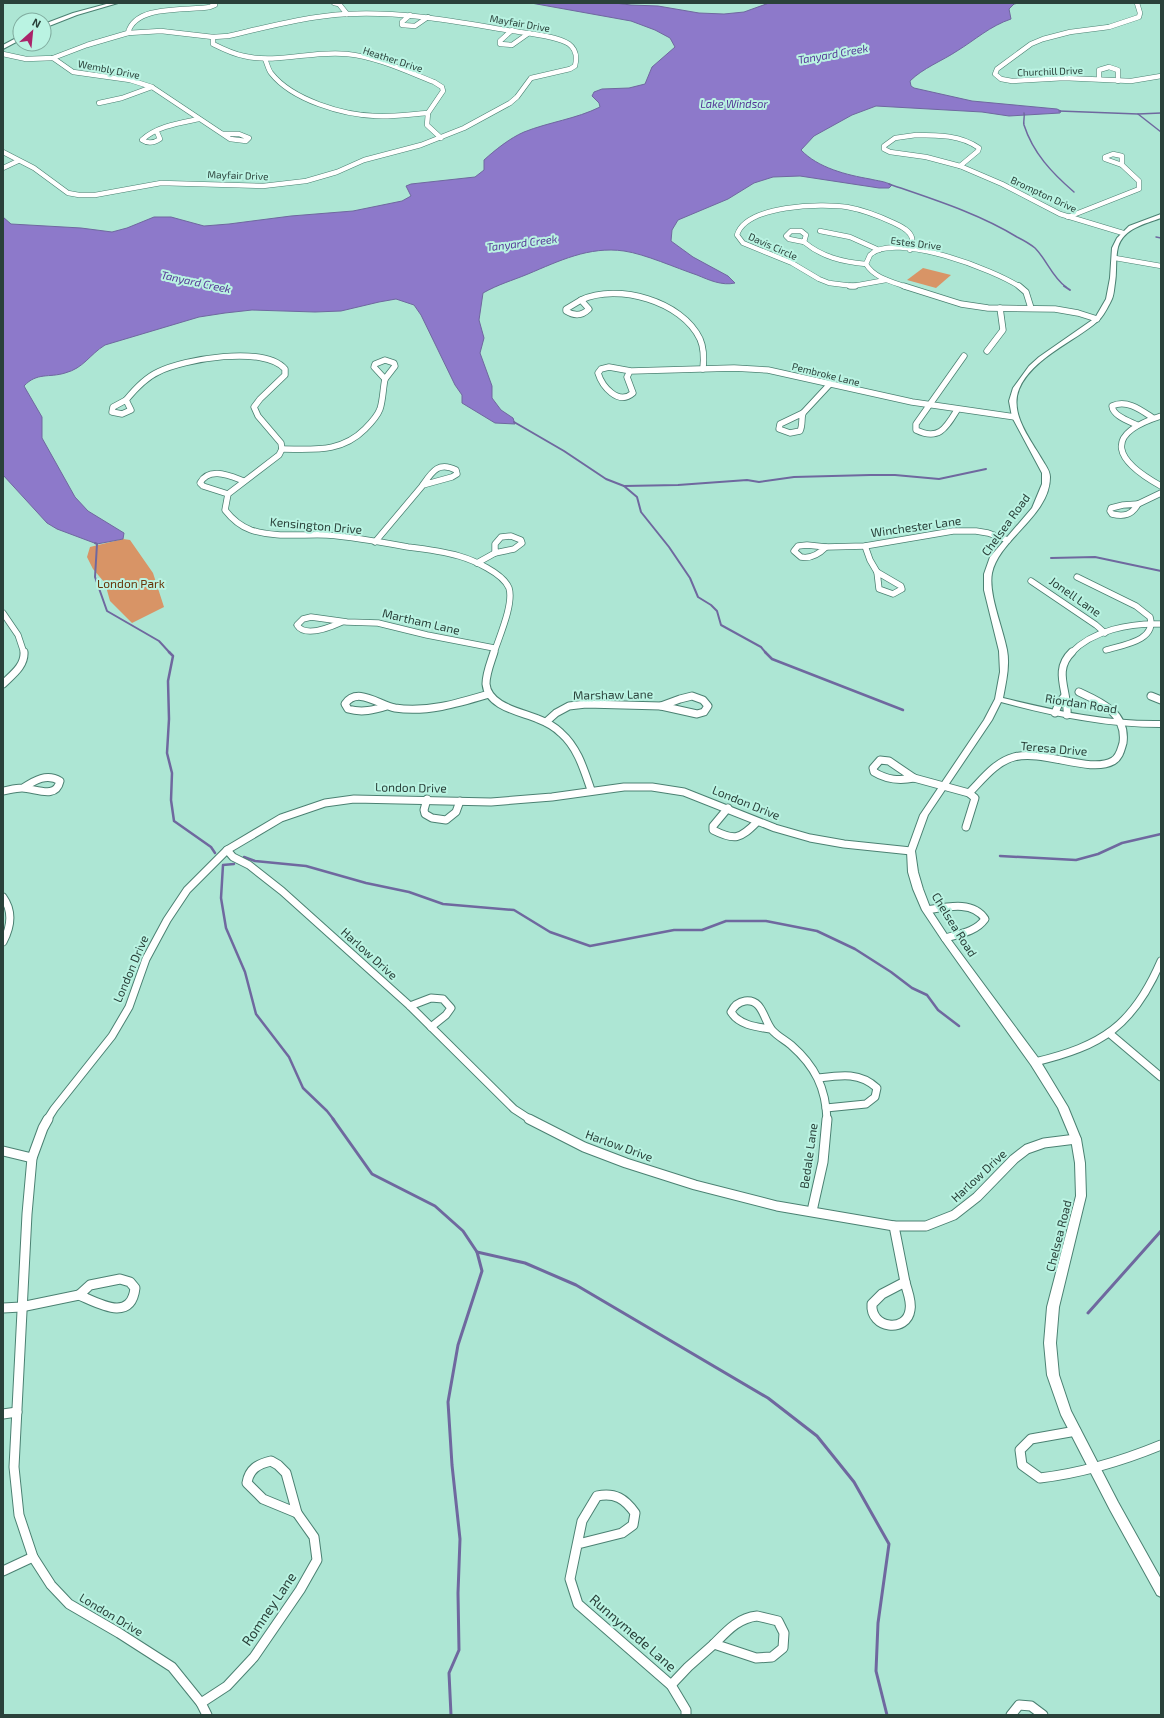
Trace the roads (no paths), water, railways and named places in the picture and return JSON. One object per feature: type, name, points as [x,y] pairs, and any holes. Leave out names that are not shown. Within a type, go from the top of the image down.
[{"type":"street","points":[[52,23],[75,14],[116,3]]},
{"type":"street","points":[[194,8],[202,3]]},
{"type":"street","points":[[128,33],[130,24],[139,19],[167,11],[210,8],[215,5],[212,3]]},
{"type":"street","points":[[337,3],[347,14]]},
{"type":"street","name":"Churchill Drive","points":[[1137,3],[1140,13],[1139,17],[1109,27],[1059,34],[1043,39],[1031,44],[997,69],[995,74],[1001,79],[1012,81],[1064,78],[1118,81],[1140,80],[1161,76]]},
{"type":"street","name":"Mayfair Drive","points":[[3,54],[26,59],[53,58],[87,45],[128,33],[161,31],[213,37],[228,36],[292,22],[347,14],[386,13],[428,17],[549,37],[569,44],[575,51],[577,58],[575,66],[563,71],[530,78],[517,97],[510,103],[464,128],[421,145],[364,160],[306,181],[263,186],[161,183],[95,195],[79,195],[68,193],[34,168],[3,152]]},
{"type":"street","points":[[410,15],[402,22],[402,25],[415,26],[428,17]]},
{"type":"street","points":[[512,30],[500,41],[500,44],[512,46],[529,33]]},
{"type":"street","name":"Heather Drive","points":[[213,37],[213,44],[220,49],[251,58],[265,59],[321,53],[336,53],[348,54],[378,61],[434,82],[442,87],[443,91],[428,113]]},
{"type":"street","points":[[3,47],[12,42]]},
{"type":"street","name":"Wembly Drive","points":[[53,58],[73,72],[130,80],[152,87],[199,119],[223,134],[236,141],[246,141],[249,138],[239,134],[223,134]]},
{"type":"street","points":[[265,59],[267,66],[274,77],[284,85],[327,107],[360,115],[376,116],[428,113],[427,125],[441,138]]},
{"type":"street","points":[[1099,79],[1099,70],[1110,67],[1118,70],[1118,81]]},
{"type":"street","points":[[99,103],[122,98],[152,87]]},
{"type":"street","points":[[157,132],[199,119]]},
{"type":"street","name":"Brompton Drive","points":[[960,166],[975,154],[979,148],[970,141],[960,138],[937,135],[904,136],[892,140],[884,146],[884,149],[890,152],[926,157],[960,166],[995,181],[1068,217],[1123,233]]},
{"type":"street","points":[[3,168],[18,161]]},
{"type":"street","points":[[1068,217],[1138,189],[1140,186],[1139,181],[1122,165]]},
{"type":"street","name":"Davis Circle","points":[[886,280],[853,286],[824,281],[792,263],[742,243],[737,234],[738,230],[742,225],[755,218],[782,209],[807,205],[836,206],[868,213],[900,226],[911,236],[913,240],[910,250]]},
{"type":"street","points":[[1123,233],[1145,220],[1161,216]]},
{"type":"street","points":[[820,232],[853,237],[864,241],[879,250]]},
{"type":"street","name":"Chelsea Road","points":[[1123,233],[1115,248],[1113,278],[1109,299],[1097,319],[1031,367],[1016,388],[1012,401],[1015,417],[1046,473],[1046,484],[1035,509],[993,559],[988,574],[988,590],[1003,651],[1004,672],[999,700],[988,720],[924,815],[911,851],[913,872],[918,889],[928,910],[945,938],[1035,1062],[1064,1107],[1076,1139],[1080,1162],[1081,1196],[1053,1307],[1050,1343],[1053,1375],[1066,1412],[1161,1591]]},
{"type":"street","points":[[804,242],[814,250],[831,257],[866,264],[869,269],[886,280],[961,304],[1000,308],[1031,308],[1078,313],[1097,319]]},
{"type":"street","name":"Estes Drive","points":[[866,264],[868,257],[872,253],[879,250],[910,250],[965,261],[1015,283],[1026,293],[1031,308]]},
{"type":"street","points":[[1115,258],[1161,266]]},
{"type":"street","points":[[581,300],[601,295],[619,294],[648,300],[671,311],[682,318],[697,335],[704,352],[703,369]]},
{"type":"street","points":[[987,351],[1003,330],[1000,308]]},
{"type":"street","points":[[126,400],[136,387],[149,376],[181,364],[218,356],[263,359],[284,366],[286,371],[285,375],[260,399],[254,407],[258,416],[281,443],[282,449],[279,455],[228,494],[203,486],[200,483],[205,476],[217,473],[244,481]]},
{"type":"street","points":[[957,410],[945,429],[937,434],[924,434],[916,430],[915,426],[964,356]]},
{"type":"street","name":"Pembroke Lane","points":[[630,371],[627,377],[633,393],[623,397],[612,395],[606,390],[598,373],[603,368],[609,366],[630,371],[703,369],[766,370],[789,373],[876,395],[929,406],[1015,417]]},
{"type":"street","points":[[282,449],[327,449],[346,443],[361,433],[372,422],[380,409],[385,379]]},
{"type":"street","points":[[803,413],[801,419],[802,427],[800,431],[789,433],[783,432],[780,429],[780,424],[803,413],[830,384]]},
{"type":"street","points":[[1137,425],[1116,414],[1112,406],[1117,404],[1132,406],[1153,418]]},
{"type":"street","points":[[1161,416],[1137,425],[1129,431],[1123,440],[1121,450],[1134,469],[1161,486]]},
{"type":"street","points":[[375,542],[434,470],[439,467],[452,467],[456,470],[456,474],[452,477],[422,486]]},
{"type":"street","points":[[1138,504],[1161,493]]},
{"type":"street","name":"Kensington Drive","points":[[228,494],[225,510],[238,524],[252,530],[272,534],[335,536],[459,556],[477,563],[497,574],[509,587],[510,599],[507,615],[494,648],[485,681],[489,694]]},
{"type":"street","name":"Winchester Lane","points":[[826,548],[822,553],[814,557],[807,558],[800,557],[795,554],[794,551],[798,546],[807,545],[826,548],[865,546],[953,531],[976,531],[988,533],[1008,540]]},
{"type":"street","points":[[865,546],[870,560],[877,572]]},
{"type":"street","points":[[477,563],[495,553]]},
{"type":"street","points":[[1077,577],[1149,615],[1151,623],[1147,635],[1141,639],[1106,650]]},
{"type":"street","name":"Jonell Lane","points":[[1032,581],[1096,625],[1105,633]]},
{"type":"street","points":[[3,613],[14,627],[22,644],[24,658],[20,666],[3,684]]},
{"type":"street","name":"Martham Lane","points":[[342,622],[331,628],[314,632],[299,628],[297,625],[303,619],[310,617],[342,622],[378,623],[427,635],[494,648]]},
{"type":"street","points":[[1066,715],[1068,707],[1061,686],[1062,667],[1067,655],[1081,644],[1105,633],[1125,627],[1151,623],[1161,624]]},
{"type":"street","points":[[1079,692],[1095,699],[1114,713],[1122,723]]},
{"type":"street","points":[[387,706],[360,712],[348,709],[345,704],[346,700],[357,695],[395,708],[445,706],[489,694],[511,709],[546,722],[570,740],[583,766],[591,790]]},
{"type":"street","name":"Marshaw Lane","points":[[546,722],[556,712],[569,706],[586,704],[661,706],[697,714],[704,712],[708,706],[701,698],[694,696],[686,697],[661,706]]},
{"type":"street","points":[[1055,713],[1064,696]]},
{"type":"street","points":[[1151,696],[1161,700]]},
{"type":"street","name":"Riordan Road","points":[[999,700],[1066,715],[1122,723],[1161,724]]},
{"type":"street","name":"Teresa Drive","points":[[969,794],[997,765],[1014,757],[1035,756],[1100,764],[1116,759],[1120,754],[1124,735],[1122,723]]},
{"type":"street","points":[[914,778],[908,780],[890,779],[880,776],[874,772],[873,768],[880,760],[889,761],[914,778],[969,794],[975,798],[966,827]]},
{"type":"street","points":[[3,791],[23,788],[47,792],[58,787],[60,781],[50,776],[44,777],[23,788]]},
{"type":"street","name":"London Drive","points":[[207,1715],[201,1703],[172,1667],[119,1633],[69,1604],[51,1584],[33,1557],[19,1515],[14,1467],[21,1307],[32,1158],[43,1128],[54,1109],[112,1036],[129,1007],[146,959],[171,914],[187,890],[227,850],[281,818],[325,803],[354,799],[427,799],[460,801],[521,800],[591,790],[624,787],[652,787],[684,792],[728,808],[757,822],[810,838],[844,844],[911,851]]},
{"type":"street","points":[[427,799],[424,810],[425,814],[432,818],[446,820],[456,812],[460,801]]},
{"type":"street","points":[[728,808],[713,826],[713,830],[728,838],[742,837],[757,822]]},
{"type":"street","name":"Harlow Drive","points":[[227,850],[233,857],[249,865],[282,891],[410,1006],[514,1109],[533,1122],[558,1135],[626,1163],[695,1185],[777,1206],[894,1226],[926,1226],[954,1215],[977,1197],[1026,1149],[1044,1143],[1076,1139]]},
{"type":"street","points":[[3,897],[6,901],[11,923],[7,936],[3,942]]},
{"type":"street","points":[[928,910],[967,907],[976,909],[983,914],[984,919],[982,923],[971,930],[945,938]]},
{"type":"street","points":[[1035,1062],[1068,1054],[1109,1033],[1134,1008],[1157,980],[1161,961]]},
{"type":"street","points":[[410,1006],[431,998],[443,1000],[450,1008],[446,1015],[431,1027]]},
{"type":"street","name":"Bedale Lane","points":[[770,1029],[758,1003],[744,1001],[734,1006],[731,1012],[733,1017],[741,1022],[770,1029],[793,1047],[819,1078],[826,1108],[827,1135],[819,1184],[812,1211]]},
{"type":"street","points":[[1109,1033],[1161,1077]]},
{"type":"street","points":[[819,1078],[849,1074],[866,1078],[877,1088],[875,1097],[866,1104],[826,1108]]},
{"type":"street","points":[[3,1151],[32,1158]]},
{"type":"street","points":[[894,1226],[910,1305],[910,1313],[903,1322],[895,1326],[883,1324],[876,1319],[872,1312],[872,1304],[878,1297],[905,1282]]},
{"type":"street","points":[[3,1308],[21,1307],[79,1295],[90,1284],[120,1279],[130,1282],[135,1288],[132,1300],[122,1308],[111,1308],[79,1295]]},
{"type":"street","points":[[3,1414],[17,1412]]},
{"type":"street","points":[[1076,1431],[1031,1439],[1020,1450],[1022,1465],[1040,1478],[1058,1476],[1095,1469],[1161,1445]]},
{"type":"street","name":"Romney Lane","points":[[201,1703],[227,1686],[254,1657],[300,1590],[317,1560],[314,1537],[297,1513],[286,1472],[271,1461],[261,1463],[253,1469],[248,1476],[247,1483],[254,1493],[264,1500],[297,1513]]},
{"type":"street","name":"Runnymede Lane","points":[[578,1544],[622,1533],[632,1525],[635,1513],[628,1503],[620,1497],[607,1493],[597,1496],[582,1521],[570,1579],[578,1604],[671,1685],[686,1710],[686,1715]]},
{"type":"street","points":[[3,1571],[33,1557]]},
{"type":"street","points":[[671,1685],[734,1624],[750,1616],[764,1615],[778,1621],[784,1633],[783,1648],[772,1657],[756,1658],[714,1644]]},
{"type":"street","points":[[1010,1715],[1019,1705],[1032,1706],[1043,1715]]},
{"type":"water","name":"Lake Windsor","points":[[531,3],[615,3],[658,6],[699,13],[724,14],[744,12],[769,3],[1019,3],[1014,4],[1009,9],[1011,19],[989,29],[951,55],[915,76],[910,81],[911,86],[914,88],[972,101],[1057,109],[1061,111],[1060,113],[1009,116],[982,112],[876,106],[852,115],[814,136],[801,150],[816,162],[833,170],[892,185],[889,188],[879,188],[800,176],[773,177],[754,183],[728,199],[678,220],[672,230],[671,241],[693,257],[728,276],[735,283],[725,284],[716,282],[641,255],[611,250],[574,256],[551,264],[483,293],[479,320],[484,338],[480,353],[492,386],[492,398],[501,410],[513,418],[515,424],[495,423],[462,403],[462,395],[455,385],[421,315],[414,305],[396,299],[341,311],[315,312],[252,310],[199,317],[105,345],[82,365],[72,371],[38,377],[24,386],[42,417],[42,438],[75,497],[88,511],[124,533],[123,539],[97,544],[57,529],[47,523],[3,475],[3,217],[11,224],[81,228],[112,232],[127,228],[154,217],[171,217],[204,226],[291,216],[353,211],[402,201],[411,196],[406,186],[411,184],[475,177],[484,170],[484,160],[503,144],[513,138],[524,132],[582,115],[600,107],[599,103],[592,96],[594,92],[602,89],[629,88],[645,84],[652,67],[675,47],[670,38],[655,30],[631,21]]},
{"type":"waterway","points":[[1059,111],[1138,114]]},
{"type":"waterway","points":[[1024,113],[1024,125],[1038,153],[1051,170],[1074,192]]},
{"type":"waterway","points":[[1138,114],[1161,113]]},
{"type":"waterway","points":[[1138,114],[1161,132]]},
{"type":"waterway","points":[[889,184],[938,201],[1002,228],[1035,248],[1053,273],[1066,287]]},
{"type":"waterway","points":[[1156,237],[1161,238]]},
{"type":"waterway","points":[[1064,286],[1070,290]]},
{"type":"waterway","points":[[514,422],[564,451],[606,479],[624,486]]},
{"type":"waterway","points":[[624,486],[678,485],[747,480],[759,482],[794,477],[870,475],[895,475],[939,479],[986,469]]},
{"type":"waterway","points":[[624,486],[637,497],[641,512],[669,547],[690,578],[698,597],[711,605],[717,611],[721,625],[761,647],[766,653]]},
{"type":"waterway","points":[[95,543],[97,544],[95,577],[107,611],[159,641],[170,653]]},
{"type":"waterway","points":[[1051,558],[1095,557],[1161,571]]},
{"type":"waterway","points":[[170,653],[173,656],[168,681],[169,719],[167,753],[172,773],[171,800],[174,821],[211,847],[215,853]]},
{"type":"waterway","points":[[766,653],[772,659],[903,710]]},
{"type":"waterway","points":[[1000,856],[1076,860],[1098,854],[1122,843],[1161,834]]},
{"type":"waterway","points":[[244,857],[255,861],[306,866],[366,883],[409,892],[443,904],[514,910],[550,932],[590,946],[674,930],[702,930],[726,921],[766,921],[817,931],[855,949],[891,972],[912,988],[927,995],[938,1010],[959,1026]]},
{"type":"waterway","points":[[234,864],[223,865],[221,898],[226,928],[245,972],[256,1014],[289,1057],[303,1088],[327,1111],[334,1120]]},
{"type":"waterway","points":[[333,1119],[372,1174],[435,1206],[463,1231],[477,1252]]},
{"type":"waterway","points":[[1088,1313],[1161,1231]]},
{"type":"waterway","points":[[451,1715],[449,1673],[459,1650],[458,1593],[460,1539],[452,1465],[448,1402],[458,1345],[482,1271],[477,1252]]},
{"type":"waterway","points":[[477,1252],[525,1263],[576,1285],[768,1398],[817,1436],[854,1482],[889,1544],[878,1623],[876,1671],[887,1715]]},
{"type":"water label","name":"Tanyard Creek","points":[[833,54]]},
{"type":"water label","name":"Tanyard Creek","points":[[522,243]]},
{"type":"water label","name":"Tanyard Creek","points":[[196,282]]},
{"type":"park label","name":"London Park","points":[[131,584]]}]
